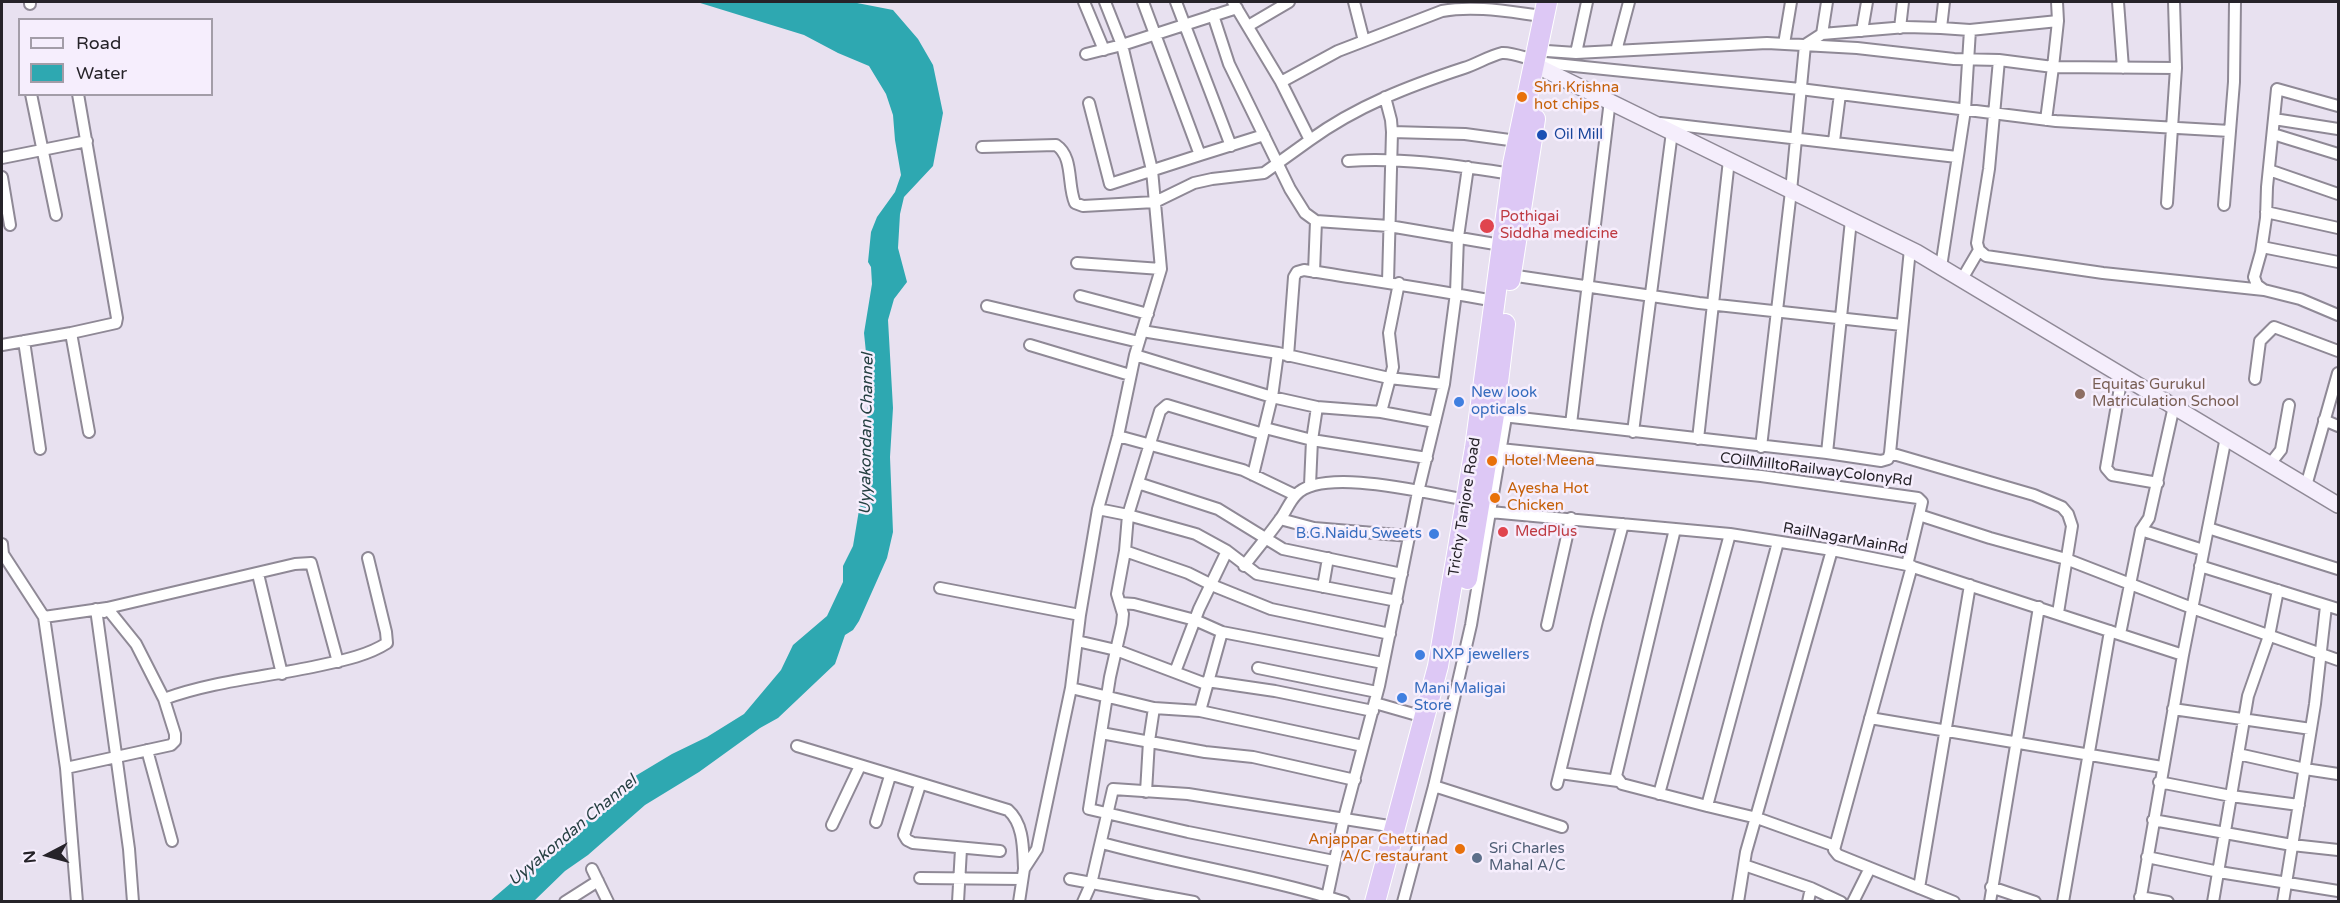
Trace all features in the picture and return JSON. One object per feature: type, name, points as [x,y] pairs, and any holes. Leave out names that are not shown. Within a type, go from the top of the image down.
[{"type":"highway","name":"Trichy Tanjore Road","points":[[1376,902],[1438,666],[1467,500],[1517,141],[1557,2]]},
{"type":"highway","name":"Trichy Tanjore Road","points":[[1388,902],[1450,668],[1500,416],[1510,275],[1540,61],[1545,9]]},
{"type":"street","points":[[1084,2],[1104,50]]},
{"type":"street","points":[[1023,874],[1037,849],[1071,688],[1080,615],[1098,509],[1118,436],[1135,355],[1161,269],[1152,170],[1122,45],[1105,2]]},
{"type":"street","points":[[1143,2],[1200,155]]},
{"type":"street","points":[[1176,2],[1231,146]]},
{"type":"street","points":[[1248,26],[1288,2]]},
{"type":"street","points":[[1354,2],[1364,40]]},
{"type":"street","points":[[1576,53],[1587,2]]},
{"type":"street","points":[[1616,51],[1629,2]]},
{"type":"street","points":[[1784,44],[1791,2]]},
{"type":"street","points":[[1822,34],[1827,2]]},
{"type":"street","points":[[1862,32],[1867,2]]},
{"type":"street","points":[[1900,28],[1904,2]]},
{"type":"street","points":[[1941,28],[1944,2]]},
{"type":"street","points":[[2046,120],[2058,21],[2057,2]]},
{"type":"street","points":[[2118,2],[2123,68]]},
{"type":"street","points":[[2167,203],[2176,68],[2174,2]]},
{"type":"street","points":[[2224,205],[2234,82],[2235,2]]},
{"type":"street","points":[[1086,54],[1155,35],[1235,5],[1281,82],[1311,140]]},
{"type":"street","points":[[1281,82],[1338,51],[1460,5],[1545,9]]},
{"type":"street","points":[[1213,15],[1229,64],[1305,213],[1316,220],[1389,226],[1501,245]]},
{"type":"street","points":[[1805,45],[1822,34],[1900,28],[1970,30],[2058,21]]},
{"type":"street","points":[[1941,267],[1965,110],[1970,30]]},
{"type":"street","points":[[1540,61],[1576,53],[1756,43],[1805,45],[1969,60],[1999,60],[2053,67],[2176,68]]},
{"type":"street","points":[[1761,447],[1791,191],[1805,45]]},
{"type":"street","points":[[982,147],[1056,145],[1066,156],[1071,194],[1075,203],[1083,206],[1155,202],[1194,183],[1212,178],[1264,173],[1333,124],[1385,97],[1504,52],[1540,61],[1840,94],[2046,120],[2230,131]]},
{"type":"street","points":[[1999,60],[1989,169],[1977,243],[1979,250],[1986,256],[2103,273],[2264,290],[2300,299],[2338,315]]},
{"type":"street","points":[[1540,61],[1651,122],[1910,249],[2338,505]]},
{"type":"street","points":[[2264,290],[2257,285],[2254,276],[2262,247],[2277,89],[2338,106]]},
{"type":"street","points":[[1834,141],[1840,94]]},
{"type":"street","points":[[31,96],[56,215]]},
{"type":"street","points":[[2,345],[112,325],[117,318],[78,96]]},
{"type":"street","points":[[1381,412],[1394,360],[1389,333],[1394,282],[1389,226],[1392,132],[1385,97]]},
{"type":"street","points":[[1572,424],[1610,100]]},
{"type":"street","points":[[1089,103],[1110,184],[1264,135]]},
{"type":"street","points":[[2274,119],[2338,129]]},
{"type":"street","points":[[1651,122],[1834,141],[1958,157]]},
{"type":"street","points":[[1392,132],[1465,134],[1517,141]]},
{"type":"street","points":[[1633,432],[1672,132]]},
{"type":"street","points":[[2273,134],[2338,154]]},
{"type":"street","points":[[2,158],[87,141]]},
{"type":"street","points":[[1698,439],[1729,160]]},
{"type":"street","points":[[1348,161],[1391,161],[1467,167],[1512,174]]},
{"type":"street","points":[[1327,899],[1344,819],[1375,702],[1418,492],[1444,384],[1456,293],[1458,237],[1467,167]]},
{"type":"street","points":[[2269,170],[2338,194]]},
{"type":"street","points":[[2,177],[10,225]]},
{"type":"street","points":[[2266,212],[2338,228]]},
{"type":"street","points":[[1314,272],[1316,220]]},
{"type":"street","points":[[1827,453],[1851,220]]},
{"type":"street","points":[[2262,247],[2338,262]]},
{"type":"street","points":[[1403,902],[1434,786],[1472,625],[1500,449],[1500,416],[1881,461],[1888,459],[1910,249]]},
{"type":"street","points":[[1962,279],[1979,250]]},
{"type":"street","points":[[1077,263],[1161,269]]},
{"type":"street","points":[[1253,475],[1283,355],[1294,277],[1297,272],[1304,270],[1394,282],[1494,301]]},
{"type":"street","points":[[1510,275],[1713,304],[1902,325]]},
{"type":"street","points":[[1080,296],[1148,314]]},
{"type":"street","points":[[987,306],[1140,337],[1283,355],[1389,378],[1444,384]]},
{"type":"street","points":[[2255,379],[2260,341],[2274,327],[2338,351]]},
{"type":"street","points":[[71,333],[89,432]]},
{"type":"street","points":[[24,341],[40,449]]},
{"type":"street","points":[[1030,345],[1131,375]]},
{"type":"street","points":[[1135,355],[1272,397],[1317,407],[1381,412],[1435,422]]},
{"type":"street","points":[[2306,486],[2338,373]]},
{"type":"street","points":[[2122,376],[2106,468],[2112,475],[2158,483]]},
{"type":"street","points":[[1334,861],[1188,832],[1089,809],[1123,614],[1118,599],[1118,581],[1125,551],[1128,514],[1160,411],[1167,405],[1264,431],[1427,458]]},
{"type":"street","points":[[2270,464],[2281,450],[2289,405]]},
{"type":"street","points":[[2063,902],[2089,755],[2115,632],[2141,530],[2149,518],[2174,406]]},
{"type":"street","points":[[1310,485],[1312,440],[1317,407]]},
{"type":"street","points":[[2324,420],[2338,426]]},
{"type":"street","points":[[1118,436],[1150,443],[1253,475],[1295,495]]},
{"type":"street","points":[[2168,902],[2140,899],[2182,655],[2226,437]]},
{"type":"street","name":"COilMilltoRailwayColonyRd","points":[[1500,449],[1761,477],[1918,498],[1922,502],[1919,515]]},
{"type":"street","points":[[1890,453],[2034,495],[2062,507],[2068,514],[2072,526],[2058,613]]},
{"type":"street","points":[[1244,566],[1281,519],[1295,495],[1310,485],[1335,481],[1365,483],[1467,500]]},
{"type":"street","points":[[1138,483],[1218,509],[1284,549],[1402,574]]},
{"type":"street","points":[[1098,509],[1128,514],[1196,534],[1227,551],[1257,574],[1397,601]]},
{"type":"street","name":"RailNagarMainRd","points":[[1490,512],[1730,534],[1909,565],[2182,655]]},
{"type":"street","points":[[1953,902],[1838,855],[1834,850],[1909,565],[1919,515],[2066,559],[2192,608],[2338,660]]},
{"type":"street","points":[[1547,625],[1571,518]]},
{"type":"street","points":[[1281,519],[1314,528],[1410,536]]},
{"type":"street","points":[[1618,780],[1558,779],[1623,524]]},
{"type":"street","points":[[2208,528],[2338,569]]},
{"type":"street","points":[[1675,529],[1616,772],[1618,780],[1622,784],[1757,818],[1835,846]]},
{"type":"street","points":[[2141,530],[2203,550]]},
{"type":"street","points":[[1659,794],[1730,534]]},
{"type":"street","points":[[1707,806],[1778,542]]},
{"type":"street","points":[[2,550],[44,617],[66,768],[77,902]]},
{"type":"street","points":[[1738,902],[1744,865],[1832,550]]},
{"type":"street","points":[[1125,551],[1188,573],[1211,585],[1271,609],[1390,634]]},
{"type":"street","points":[[1175,672],[1195,620],[1227,551]]},
{"type":"street","points":[[164,699],[190,690],[338,662],[378,649],[387,643],[368,558]]},
{"type":"street","points":[[1323,588],[1328,558]]},
{"type":"street","points":[[44,617],[100,613],[295,564],[311,563],[338,662]]},
{"type":"street","points":[[2200,566],[2338,609]]},
{"type":"street","points":[[258,574],[282,674]]},
{"type":"street","points":[[1919,888],[1970,585]]},
{"type":"street","points":[[940,588],[1080,615]]},
{"type":"street","points":[[2213,902],[2248,696],[2269,636],[2277,590]]},
{"type":"street","points":[[1120,603],[1134,604],[1195,620],[1222,632],[1383,663]]},
{"type":"street","points":[[2283,902],[2311,729],[2326,606]]},
{"type":"street","points":[[1990,902],[2039,607]]},
{"type":"street","points":[[66,768],[171,745],[174,741],[175,734],[164,699],[136,644],[100,613]]},
{"type":"street","points":[[100,613],[129,849],[133,902]]},
{"type":"street","points":[[1200,711],[1222,632]]},
{"type":"street","points":[[1077,641],[1116,650],[1207,682],[1375,702]]},
{"type":"street","points":[[1258,668],[1424,717]]},
{"type":"street","points":[[1071,688],[1154,708],[1200,711],[1363,746]]},
{"type":"street","points":[[1146,792],[1149,741],[1154,708]]},
{"type":"street","points":[[2173,709],[2311,729]]},
{"type":"street","points":[[1870,718],[2162,767]]},
{"type":"street","points":[[1101,733],[1253,758],[1355,780]]},
{"type":"street","points":[[797,746],[1008,810],[1021,833],[1023,874],[1019,902]]},
{"type":"street","points":[[147,750],[172,841]]},
{"type":"street","points":[[2238,754],[2338,774]]},
{"type":"street","points":[[832,825],[860,766]]},
{"type":"street","points":[[876,822],[890,776]]},
{"type":"street","points":[[2160,782],[2231,796],[2299,805]]},
{"type":"street","points":[[920,784],[904,835],[907,840],[913,843],[1000,852]]},
{"type":"street","points":[[1434,786],[1563,827]]},
{"type":"street","points":[[1083,902],[1091,884],[1102,843],[1113,789],[1188,794],[1395,827]]},
{"type":"street","points":[[2153,820],[2224,834],[2338,850]]},
{"type":"street","points":[[1102,843],[1160,859],[1310,890],[1327,899],[1344,902]]},
{"type":"street","points":[[958,902],[960,849]]},
{"type":"street","points":[[2147,857],[2219,872],[2338,891]]},
{"type":"street","points":[[1744,865],[1811,888],[1841,902]]},
{"type":"street","points":[[1853,902],[1870,868]]},
{"type":"street","points":[[592,869],[608,902]]},
{"type":"street","points":[[920,878],[960,880],[1023,874]]},
{"type":"street","points":[[1070,879],[1194,902]]},
{"type":"street","points":[[565,902],[598,881]]},
{"type":"street","points":[[1991,887],[2035,902]]},
{"type":"street","points":[[1808,902],[1811,888]]},
{"type":"water","name":"Uyyakondan Channel","points":[[697,2],[852,2],[893,10],[918,39],[933,65],[943,113],[933,166],[904,197],[900,214],[898,248],[907,282],[894,299],[888,320],[893,408],[890,457],[893,532],[887,558],[859,621],[853,630],[845,635],[835,664],[778,718],[760,728],[699,772],[645,805],[588,855],[565,871],[534,901],[490,901],[603,807],[632,778],[744,714],[781,670],[793,645],[827,616],[843,582],[843,566],[853,546],[864,480],[869,382],[864,333],[872,284],[871,267],[868,262],[871,232],[877,217],[895,192],[901,175],[893,115],[886,94],[869,66],[804,35]]},
{"type":"place","name":"Shri Krishna hot chips","points":[[1522,97]]},
{"type":"place","name":"Oil Mill","points":[[1542,135]]},
{"type":"place","name":"Pothigai Siddha medicine","points":[[1487,226]]},
{"type":"place","name":"Equitas Gurukul Matriculation School","points":[[2080,394]]},
{"type":"place","name":"New look opticals","points":[[1459,402]]},
{"type":"place","name":"Hotel Meena","points":[[1492,461]]},
{"type":"place","name":"Ayesha Hot Chicken","points":[[1495,498]]},
{"type":"place","name":"MedPlus","points":[[1503,532]]},
{"type":"place","name":"B.G.Naidu Sweets","points":[[1434,534]]},
{"type":"place","name":"NXP jewellers","points":[[1420,655]]},
{"type":"place","name":"Mani Maligai Store","points":[[1402,698]]},
{"type":"place","name":"Anjappar Chettinad A/C restaurant","points":[[1460,849]]},
{"type":"place","name":"Sri Charles Mahal A/C","points":[[1477,858]]}]
